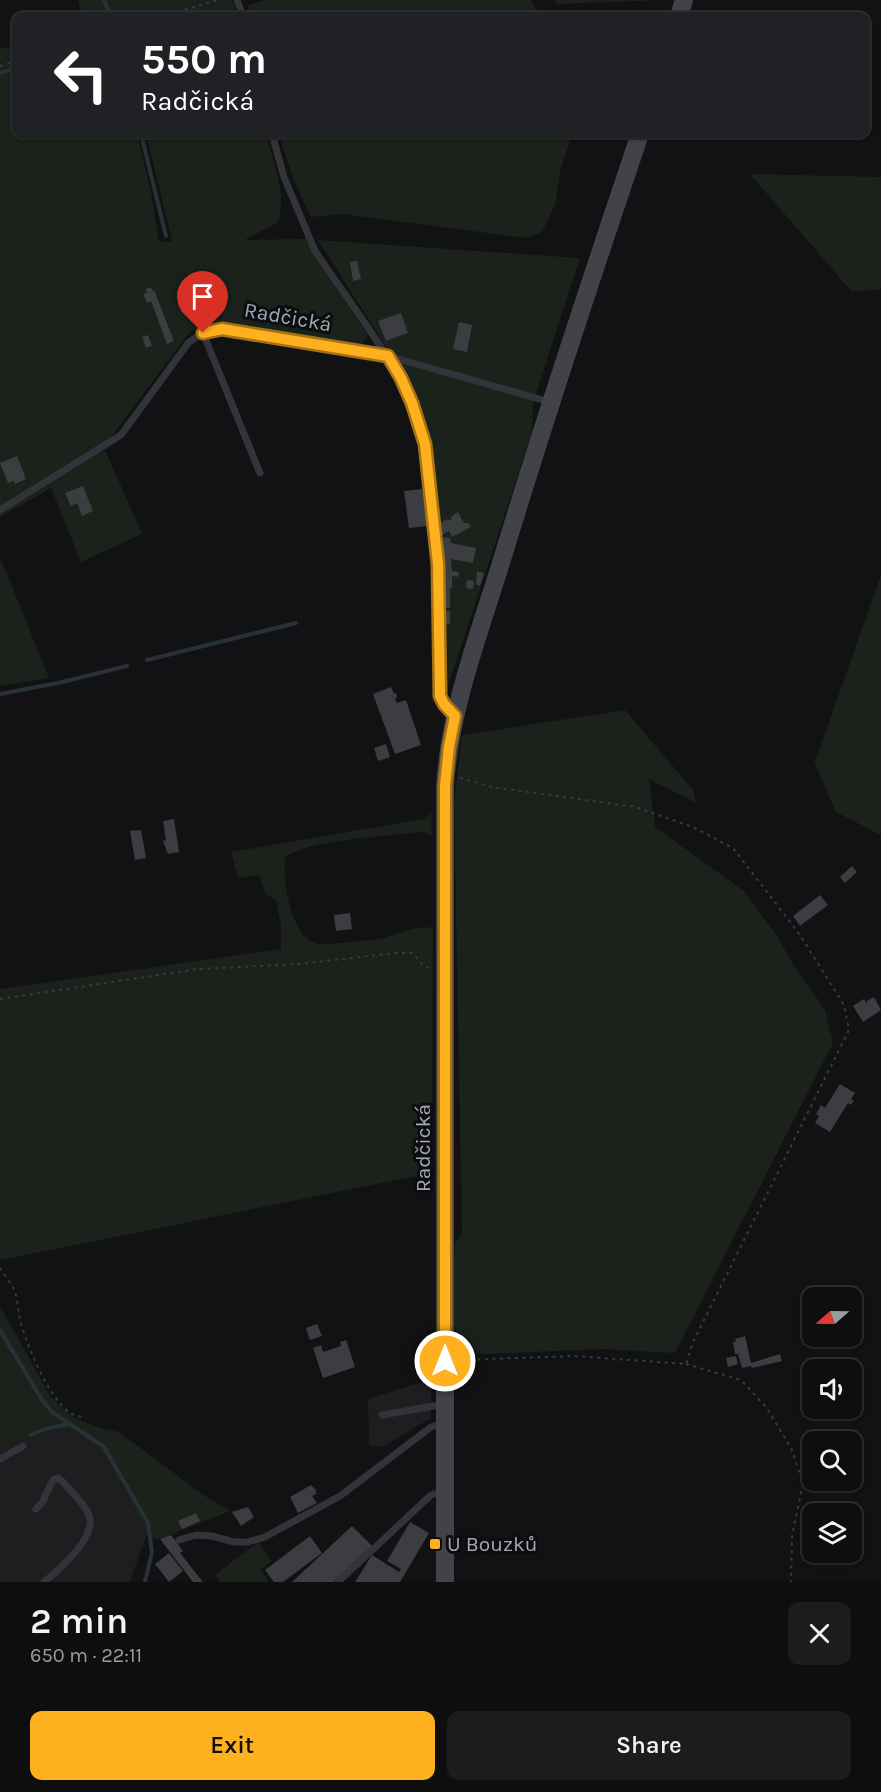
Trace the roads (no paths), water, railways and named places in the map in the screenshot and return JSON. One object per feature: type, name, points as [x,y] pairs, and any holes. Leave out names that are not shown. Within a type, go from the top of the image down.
[{"type":"street","name":"Radčická","points":[[445,1582],[446,773],[455,716],[550,402],[639,138]]},
{"type":"lane","name":"Radčická","points":[[273,138],[284,177],[315,251],[401,378],[425,444],[438,564],[440,696],[455,716]]},
{"type":"lane","name":"Radčická","points":[[203,333],[222,329],[388,356],[550,402]]},
{"type":"lane","points":[[0,510],[121,435],[189,342],[203,333],[260,473]]},
{"type":"lane","points":[[382,1415],[445,1413]]},
{"type":"lane","points":[[179,1540],[196,1535],[212,1536],[234,1542],[248,1542],[265,1537],[340,1496],[431,1427],[445,1413]]},
{"type":"lane","points":[[0,1459],[23,1446]]},
{"type":"lane","points":[[36,1509],[42,1503],[53,1479],[58,1478],[89,1515],[91,1525],[87,1535],[62,1567],[44,1582]]},
{"type":"lane","points":[[338,1582],[431,1495],[445,1491]]},
{"type":"waterway","points":[[104,0],[109,12]]},
{"type":"waterway","points":[[0,73],[12,69]]},
{"type":"waterway","points":[[142,138],[166,236]]},
{"type":"waterway","points":[[147,660],[296,623]]},
{"type":"waterway","points":[[0,694],[127,666]]},
{"type":"waterway","points":[[0,1330],[42,1400],[52,1412],[104,1447],[148,1523],[152,1552],[145,1582]]},
{"type":"waterway","points":[[31,1435],[68,1424]]},
{"type":"place","name":"U Bouzků","points":[[435,1544]]}]
